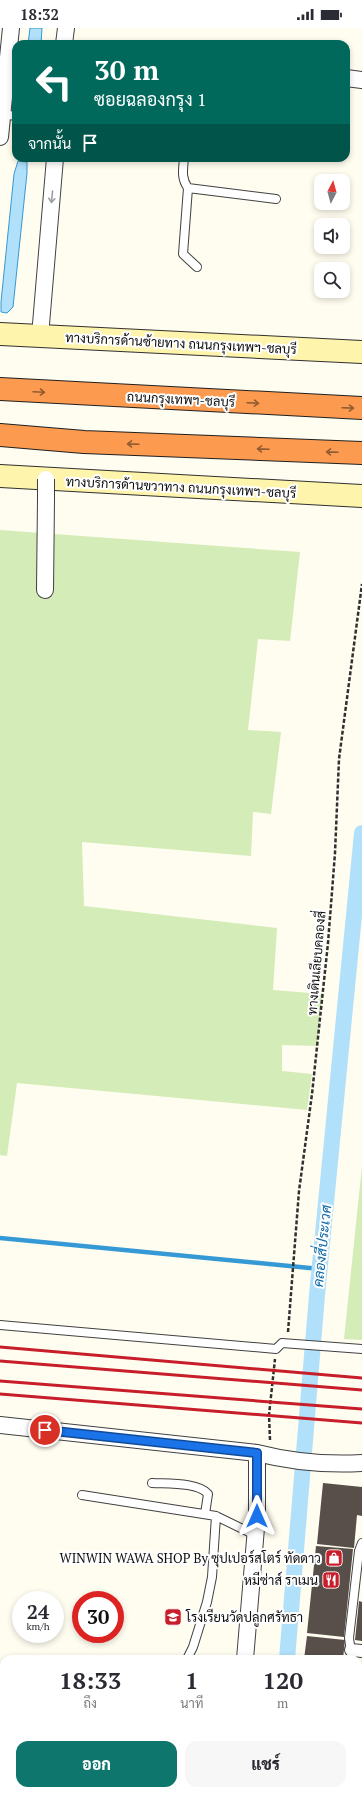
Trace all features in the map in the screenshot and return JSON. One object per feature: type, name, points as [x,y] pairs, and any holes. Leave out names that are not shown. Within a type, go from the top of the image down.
[{"type":"highway","name":"ถนนกรุงเทพฯ-ชลบุรี","points":[[0,389],[362,408]]},
{"type":"highway","points":[[0,435],[84,442],[362,453]]},
{"type":"main road","name":"ทางบริการด้านซ้ายทาง ถนนกรุงเทพฯ-ชลบุรี","points":[[0,334],[362,352]]},
{"type":"main road","name":"ทางบริการด้านขวาทาง ถนนกรุงเทพฯ-ชลบุรี","points":[[0,476],[46,489],[362,496]]},
{"type":"street","points":[[0,137],[6,115],[12,28]]},
{"type":"street","points":[[64,40],[66,28]]},
{"type":"street","points":[[350,78],[362,80]]},
{"type":"street","points":[[40,336],[55,162]]},
{"type":"street","points":[[46,489],[46,590]]},
{"type":"street","points":[[0,1425],[270,1456],[331,1465],[362,1464]]},
{"type":"street","points":[[245,1655],[257,1516],[270,1456]]},
{"type":"lane","points":[[184,162],[182,176],[188,188],[183,254],[197,267]]},
{"type":"lane","points":[[188,188],[276,199]]},
{"type":"lane","points":[[0,1325],[282,1345],[362,1349]]},
{"type":"lane","points":[[152,1483],[196,1486],[204,1490],[208,1494],[205,1514]]},
{"type":"lane","points":[[82,1495],[216,1516],[255,1535]]},
{"type":"lane","points":[[189,1655],[193,1647],[207,1602],[212,1577],[216,1516]]},
{"type":"lane","points":[[355,1653],[349,1638],[359,1551],[362,1543]]},
{"type":"path","name":"ทางเดินเลียบคลองสี่","points":[[270,1456],[269,1415],[282,1345],[299,1191],[312,1094],[328,943],[335,853],[339,759],[362,584]]},
{"type":"green space","points":[[0,530],[300,552],[290,641],[258,639],[248,730],[281,732],[271,814],[253,812],[251,856],[82,842],[84,906],[277,928],[273,990],[322,994],[317,1046],[282,1045],[282,1071],[312,1074],[307,1110],[17,1083],[7,1156],[0,1155]]},
{"type":"green space","points":[[362,1166],[362,1340],[344,1339]]},
{"type":"water","points":[[30,28],[42,28],[41,40],[28,40]]},
{"type":"water","points":[[18,162],[27,162],[13,307],[7,313],[1,312],[1,302],[14,174]]},
{"type":"building","points":[[323,1483],[362,1487],[362,1516],[357,1515],[354,1548],[317,1544]]},
{"type":"building","points":[[316,1546],[353,1549],[344,1637],[307,1633]]},
{"type":"building","points":[[359,1601],[362,1602],[362,1641],[355,1640]]},
{"type":"building","points":[[307,1636],[345,1640],[343,1655],[305,1655]]},
{"type":"waterway","name":"คลองสี่ประเวศ","points":[[287,1655],[317,1295],[362,833]]},
{"type":"waterway","points":[[0,1238],[320,1269]]},
{"type":"railway","points":[[0,1347],[362,1378]]},
{"type":"railway","points":[[0,1361],[362,1390]]},
{"type":"railway","points":[[0,1381],[362,1409]]},
{"type":"railway","points":[[0,1394],[362,1423]]},
{"type":"place","name":"WINWIN WAWA SHOP By ซุปเปอร์สโตร์ ทัดดาว","points":[[334,1558]]},
{"type":"place","name":"หมีซ่าส์ ราเมน","points":[[331,1580]]},
{"type":"place","name":"โรงเรียนวัดปลูกศรัทธา","points":[[173,1617]]},
{"type":"route","points":[[45,1430],[257,1453],[257,1516]]}]
